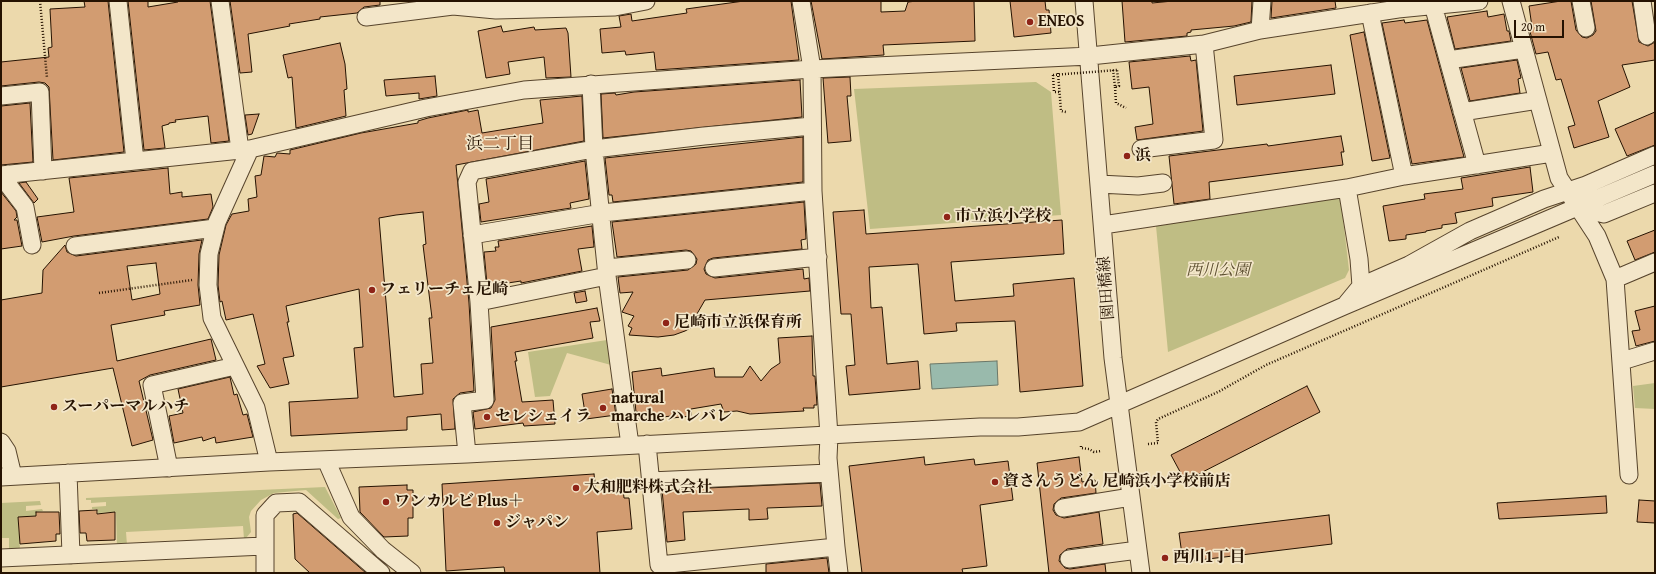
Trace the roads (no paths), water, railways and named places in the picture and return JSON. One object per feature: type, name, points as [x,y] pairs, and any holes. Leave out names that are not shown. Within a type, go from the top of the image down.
[{"type":"street","points":[[118,1],[136,161]]},
{"type":"street","points":[[220,1],[245,149],[215,228],[209,254],[209,300],[212,318],[256,408],[268,462]]},
{"type":"street","points":[[366,17],[453,6],[496,10],[607,8],[646,1]]},
{"type":"street","points":[[801,1],[812,69],[813,191],[829,436],[829,473],[839,573]]},
{"type":"street","name":"園田橋線","points":[[1084,1],[1090,56],[1113,358],[1141,573]]},
{"type":"street","points":[[1260,30],[1262,1]]},
{"type":"street","points":[[1511,1],[1559,178],[1598,236],[1615,279],[1629,475]]},
{"type":"street","points":[[1582,1],[1586,28]]},
{"type":"street","points":[[1642,1],[1647,36]]},
{"type":"street","points":[[32,245],[25,207],[9,186],[4,175],[245,149],[426,108],[524,90],[812,69],[1090,56],[1204,44],[1260,30],[1370,13],[1398,5],[1433,6],[1469,2]]},
{"type":"street","points":[[1433,6],[1477,165]]},
{"type":"street","points":[[1370,13],[1404,176]]},
{"type":"street","points":[[1141,149],[1214,140],[1204,44]]},
{"type":"street","points":[[1448,60],[1524,49]]},
{"type":"street","points":[[591,84],[594,149],[602,213],[607,272],[638,444],[650,481],[660,569],[836,547]]},
{"type":"street","points":[[1,96],[40,92],[43,171]]},
{"type":"street","points":[[1462,112],[1538,100]]},
{"type":"street","points":[[467,454],[462,403],[485,400],[479,302],[467,182],[472,171],[594,149],[704,136],[812,126]]},
{"type":"street","points":[[1103,225],[1347,188],[1404,176],[1552,153]]},
{"type":"street","points":[[1344,306],[1361,286],[1409,265],[1470,231],[1586,185],[1655,155]]},
{"type":"street","points":[[1,442],[7,451],[7,477],[268,462],[467,454],[980,427],[1018,427],[1079,422],[1344,306],[1579,208],[1655,174]]},
{"type":"street","points":[[1099,184],[1138,186],[1163,183]]},
{"type":"street","points":[[1579,208],[1586,185]]},
{"type":"street","points":[[1347,188],[1359,259],[1361,286]]},
{"type":"street","points":[[472,235],[602,213],[813,191]]},
{"type":"street","points":[[1579,208],[1604,214],[1655,193]]},
{"type":"street","points":[[75,246],[215,228]]},
{"type":"street","points":[[714,268],[818,257]]},
{"type":"street","points":[[479,302],[607,272],[687,260]]},
{"type":"street","points":[[1615,279],[1655,262]]},
{"type":"street","points":[[1622,361],[1655,351]]},
{"type":"street","points":[[169,468],[152,385],[235,366]]},
{"type":"street","points":[[326,460],[351,518],[382,550],[412,573]]},
{"type":"street","points":[[68,473],[71,555]]},
{"type":"street","points":[[650,481],[829,473]]},
{"type":"street","points":[[1063,508],[1131,497]]},
{"type":"street","points":[[265,573],[265,515],[276,503],[299,502],[381,573]]},
{"type":"street","points":[[1,558],[264,546]]},
{"type":"street","points":[[1069,559],[1138,550]]},
{"type":"place","name":"ENEOS","points":[[1030,22]]},
{"type":"place","name":"浜","points":[[1127,156]]},
{"type":"place","name":"市立浜小学校","points":[[947,217]]},
{"type":"place","name":"フェリーチェ尼崎","points":[[372,290]]},
{"type":"place","name":"尼崎市立浜保育所","points":[[666,323]]},
{"type":"place","name":"スーパーマルハチ","points":[[54,407]]},
{"type":"place","name":"natural marche ハレバレ","points":[[603,408]]},
{"type":"place","name":"セレシェイラ","points":[[487,417]]},
{"type":"place","name":"資さんうどん 尼崎浜小学校前店","points":[[995,482]]},
{"type":"place","name":"大和肥料株式会社","points":[[576,488]]},
{"type":"place","name":"ワンカルビ Plus＋","points":[[386,502]]},
{"type":"place","name":"ジャパン","points":[[497,523]]},
{"type":"place","name":"西川1丁目","points":[[1165,558]]},
{"type":"district","name":"浜二丁目","points":[[500,145]]},
{"type":"park label","name":"西川公園","points":[[1218,271]]}]
